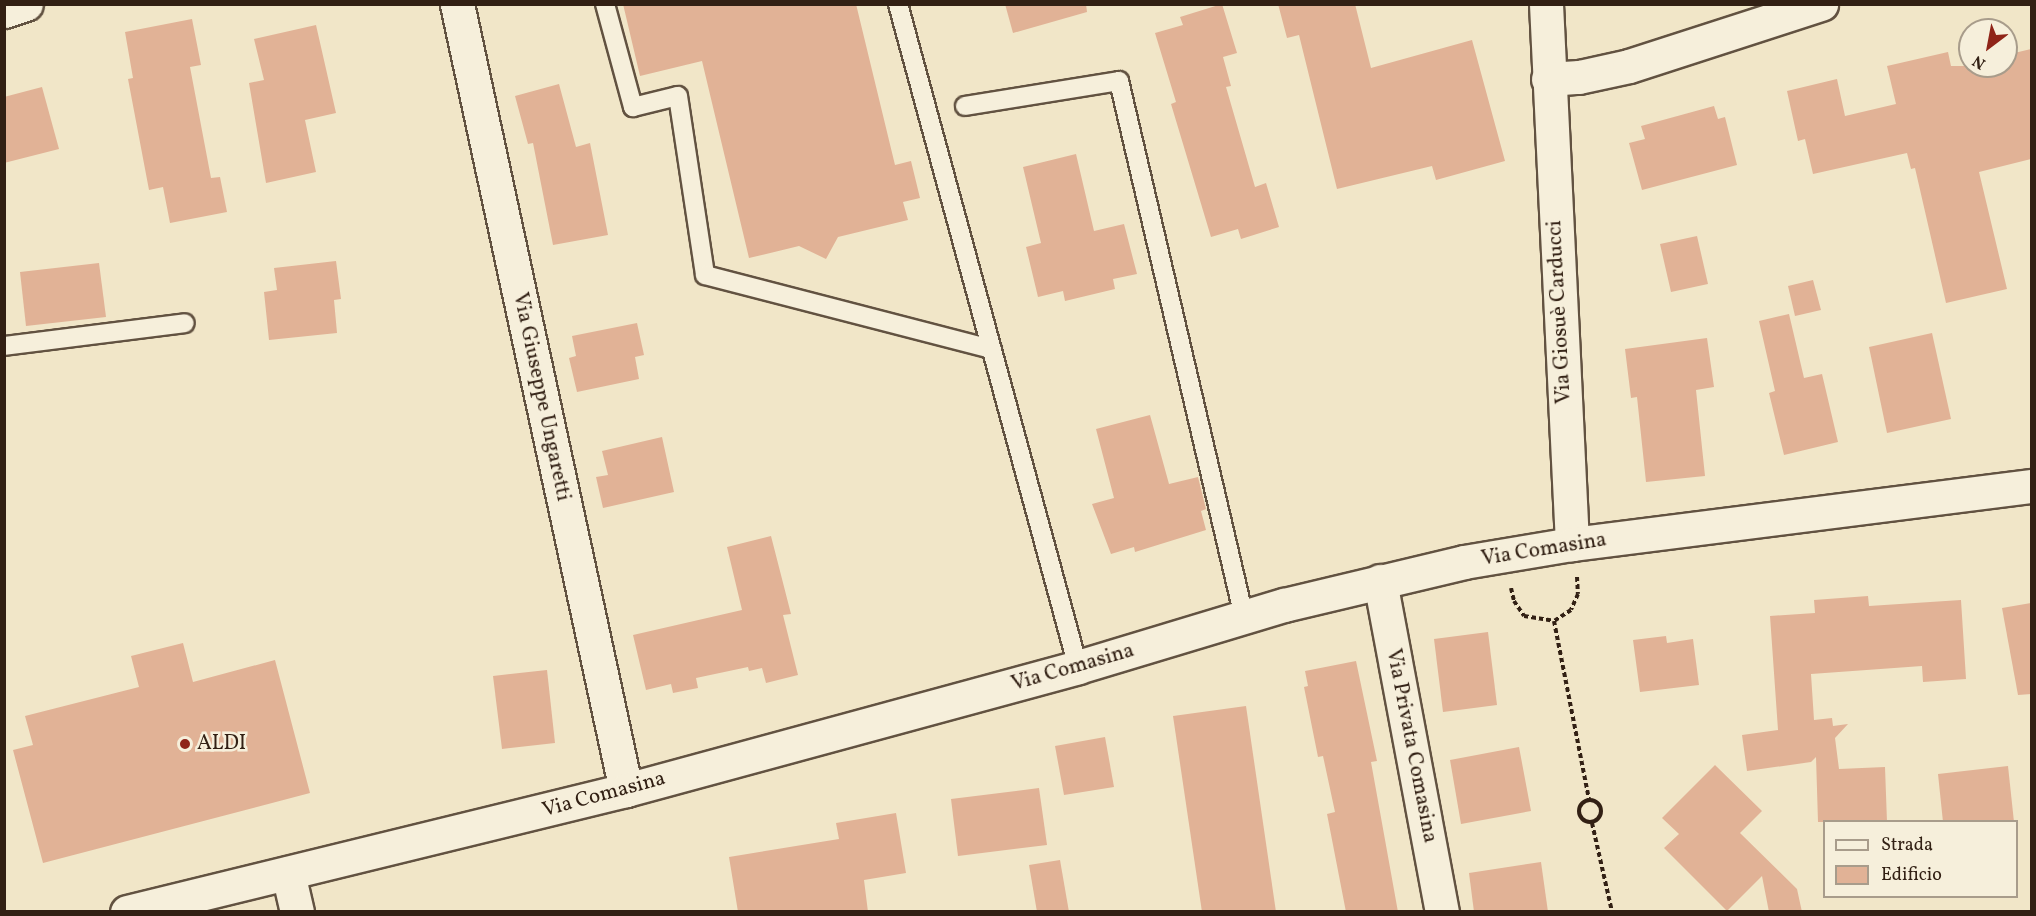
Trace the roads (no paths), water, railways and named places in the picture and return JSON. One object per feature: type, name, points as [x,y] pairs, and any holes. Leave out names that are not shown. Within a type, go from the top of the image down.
[{"type":"street","points":[[4,10],[26,4]]},
{"type":"street","name":"Via Giuseppe Ungaretti","points":[[457,4],[626,790]]},
{"type":"street","name":"Via Giosuè Carducci","points":[[1546,4],[1572,544]]},
{"type":"street","points":[[1548,79],[1579,77],[1629,66],[1821,4]]},
{"type":"street","name":"Via Comasina","points":[[126,912],[626,790],[1078,667],[1244,617],[1380,581],[1572,544],[2031,486]]},
{"type":"street","name":"Via Privata Comasina","points":[[1380,581],[1442,912]]},
{"type":"street","points":[[288,873],[297,912]]},
{"type":"lane","points":[[605,4],[633,107],[678,96],[705,275],[992,349]]},
{"type":"lane","points":[[898,4],[1078,667]]},
{"type":"lane","points":[[965,106],[1119,81],[1244,617]]},
{"type":"lane","points":[[4,346],[185,323]]},
{"type":"place","name":"ALDI","points":[[185,744]]}]
